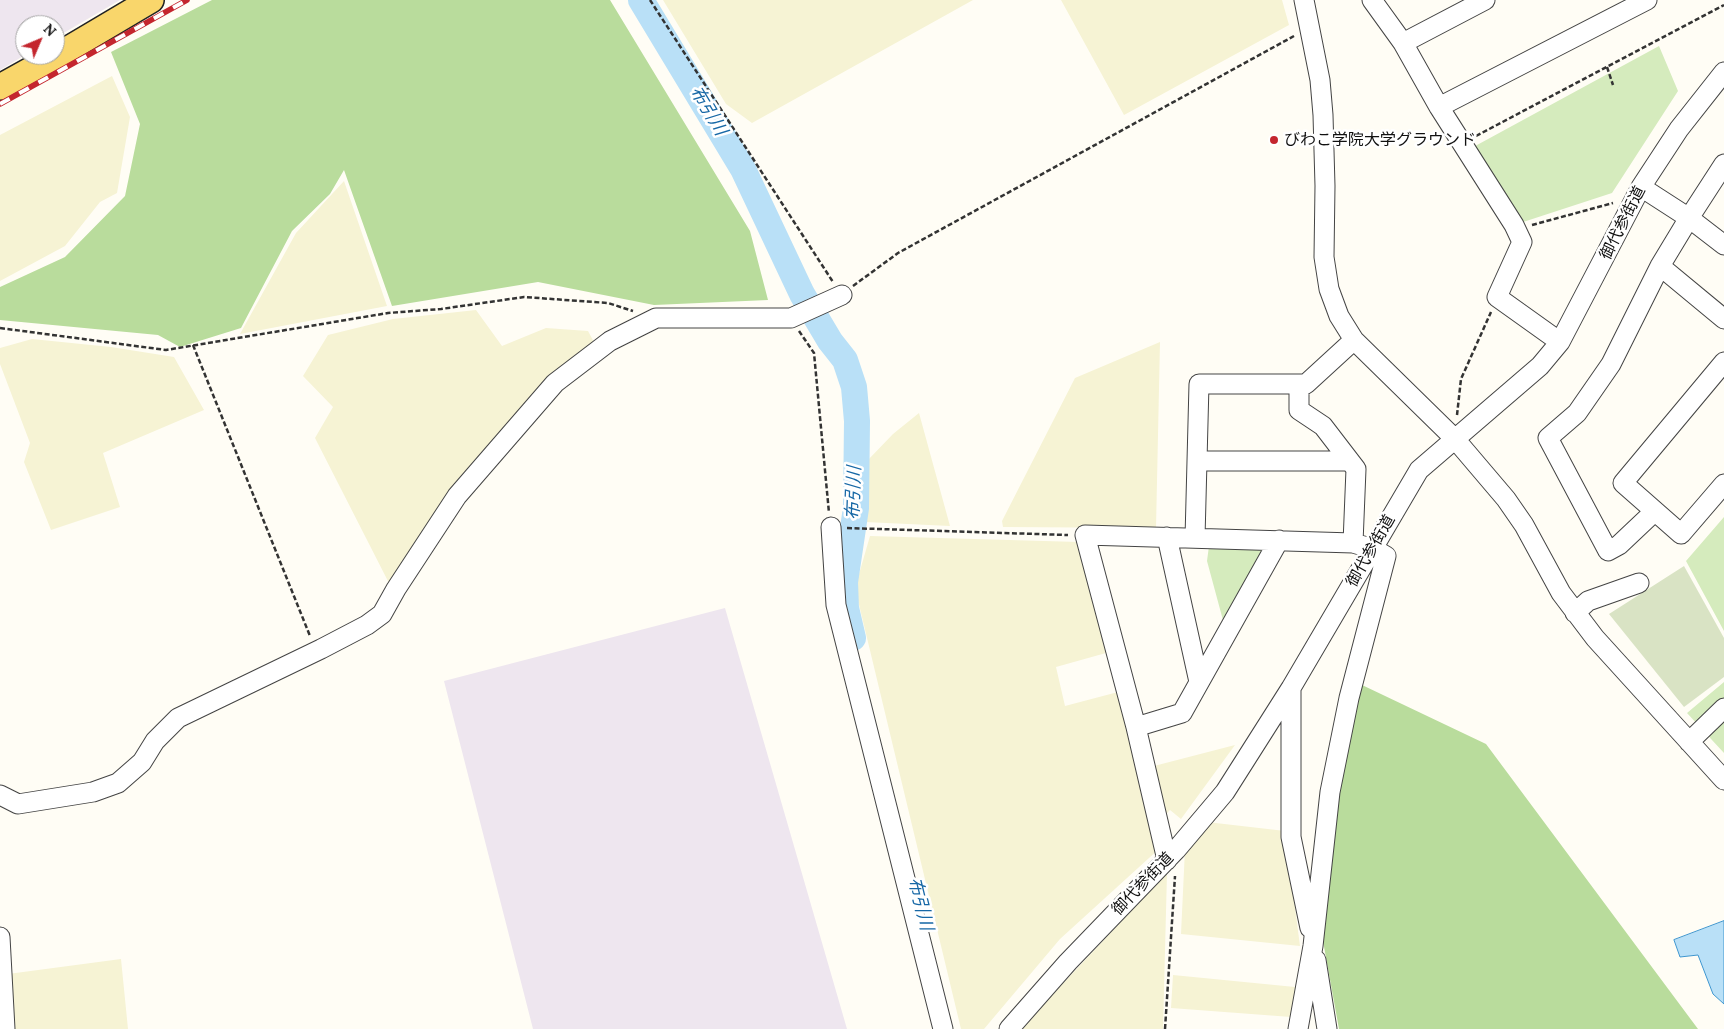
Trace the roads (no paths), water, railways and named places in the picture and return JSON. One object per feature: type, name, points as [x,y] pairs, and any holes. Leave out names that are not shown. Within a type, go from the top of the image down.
[{"type":"main road","points":[[0,87],[151,0]]},
{"type":"street","points":[[1304,0],[1320,80],[1323,115],[1324,257],[1329,289],[1339,316],[1354,340],[1454,439],[1506,499],[1524,524],[1560,593],[1575,613],[1595,638],[1724,780]]},
{"type":"street","points":[[1372,0],[1403,43],[1439,107],[1516,229],[1522,242],[1497,297],[1560,342]]},
{"type":"street","points":[[1403,43],[1485,0]]},
{"type":"street","points":[[1439,107],[1647,0]]},
{"type":"street","name":"御代参街道","points":[[1009,1029],[1068,962],[1172,855],[1225,792],[1291,688],[1419,470],[1540,366],[1560,342],[1641,187],[1680,129],[1724,72]]},
{"type":"street","points":[[1655,512],[1619,545],[1608,551],[1548,438],[1576,413],[1611,364],[1660,266],[1724,164]]},
{"type":"street","points":[[1641,187],[1689,218],[1724,245]]},
{"type":"street","points":[[1660,266],[1724,319]]},
{"type":"street","points":[[0,795],[18,804],[93,792],[118,783],[142,762],[155,740],[178,718],[367,625],[382,614],[396,589],[458,496],[555,383],[610,341],[656,318],[794,316],[834,298]]},
{"type":"street","points":[[1195,538],[1199,384],[1306,384],[1354,340]]},
{"type":"street","points":[[1724,362],[1623,484],[1682,534],[1724,484]]},
{"type":"street","points":[[1299,384],[1299,410],[1323,426],[1356,469],[1353,543]]},
{"type":"street","points":[[1197,461],[1350,462]]},
{"type":"street","points":[[831,527],[836,605],[942,1029]]},
{"type":"street","points":[[1172,855],[1085,535],[1353,543],[1374,549],[1386,556],[1349,698],[1330,792],[1313,946],[1298,1029]]},
{"type":"street","points":[[1167,538],[1199,682]]},
{"type":"street","points":[[1136,727],[1182,713],[1279,540]]},
{"type":"street","points":[[1575,613],[1588,601],[1639,583]]},
{"type":"street","points":[[1291,688],[1292,837],[1327,1029]]},
{"type":"street","points":[[1689,742],[1724,708]]},
{"type":"street","points":[[0,937],[5,1029]]},
{"type":"water","points":[[1724,921],[1724,1004],[1713,994],[1698,955],[1680,957],[1674,940]]},
{"type":"waterway","name":"布引川","points":[[641,0],[743,169],[802,294],[830,341],[845,360],[854,387],[857,421],[856,508],[845,582],[846,608],[853,638]]},
{"type":"railway","points":[[0,104],[187,0]]},
{"type":"place","name":"びわこ学院大学グラウンド","points":[[1274,140]]}]
